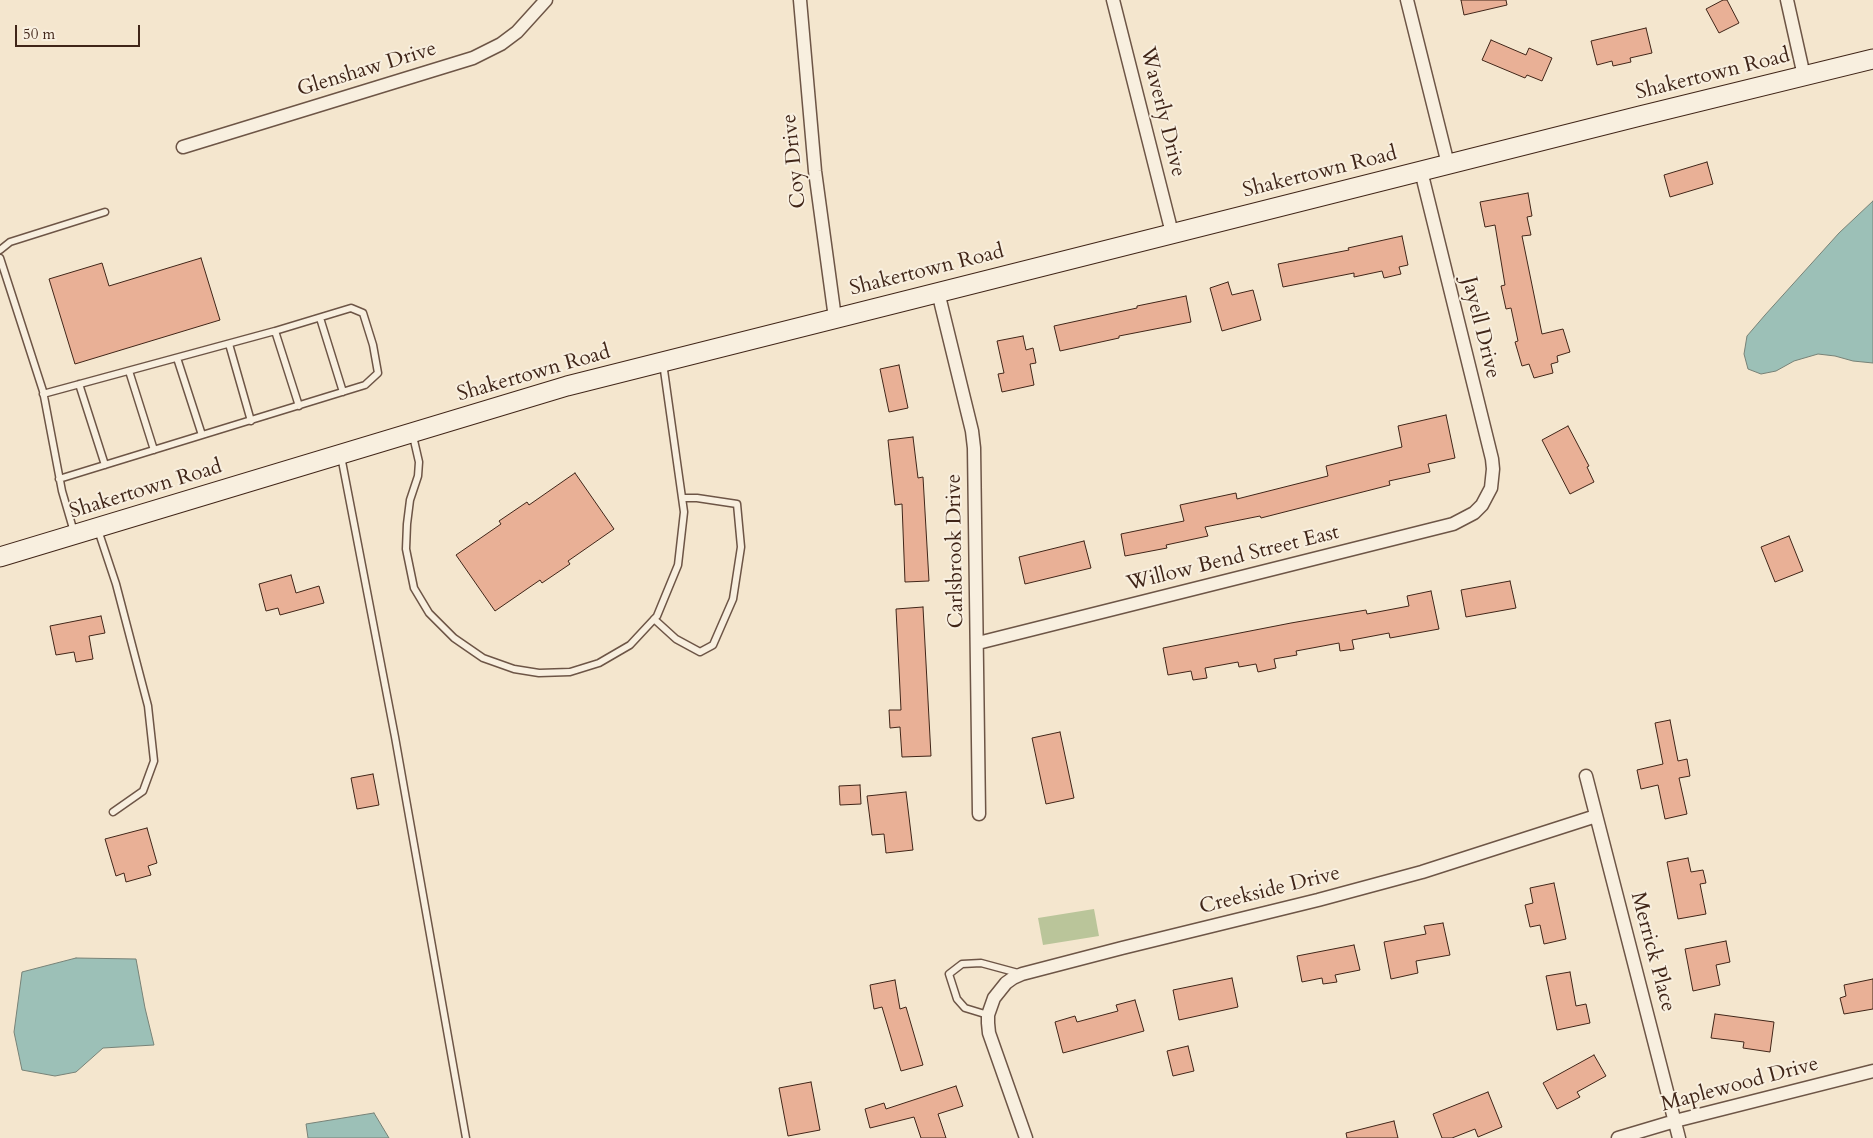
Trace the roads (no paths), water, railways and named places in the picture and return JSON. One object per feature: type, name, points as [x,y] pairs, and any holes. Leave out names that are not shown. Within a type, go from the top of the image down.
[{"type":"street","name":"Glenshaw Drive","points":[[183,147],[474,58],[501,44],[517,32],[546,0]]},
{"type":"street","name":"Coy Drive","points":[[800,0],[816,171],[835,318]]},
{"type":"street","name":"Waverly Drive","points":[[1113,0],[1172,233]]},
{"type":"street","points":[[1407,0],[1448,164]]},
{"type":"street","points":[[1787,0],[1804,76]]},
{"type":"street","name":"Shakertown Road","points":[[0,557],[568,386],[1172,233],[1873,59]]},
{"type":"street","name":"Jayell Drive","points":[[1421,171],[1492,459],[1493,478],[1488,496]]},
{"type":"street","name":"Carlsbrook Drive","points":[[938,292],[972,431],[974,448],[980,814]]},
{"type":"street","name":"Willow Bend Street East","points":[[978,642],[1453,524],[1474,513],[1488,496]]},
{"type":"street","name":"Merrick Place","points":[[1586,776],[1679,1138]]},
{"type":"street","name":"Creekside Drive","points":[[1026,1138],[989,1033],[988,1014],[994,998],[999,990],[1013,978],[1122,948],[1318,900],[1422,872],[1596,816]]},
{"type":"street","name":"Maplewood Drive","points":[[1618,1138],[1675,1121],[1873,1071]]},
{"type":"lane","points":[[0,250],[0,248],[10,242],[105,212]]},
{"type":"lane","points":[[0,258],[43,394],[60,479],[75,535]]},
{"type":"lane","points":[[43,394],[275,332],[351,308],[363,313],[373,345],[378,373],[366,385],[60,479]]},
{"type":"lane","points":[[320,318],[343,392]]},
{"type":"lane","points":[[275,332],[299,406]]},
{"type":"lane","points":[[229,344],[251,421]]},
{"type":"lane","points":[[177,358],[202,435]]},
{"type":"lane","points":[[412,432],[420,462],[418,476],[410,500],[406,549],[414,588],[429,613],[454,638],[483,658],[514,668],[539,673],[570,672],[599,664],[630,645],[654,620],[678,565],[684,512],[663,362]]},
{"type":"lane","points":[[129,371],[154,450]]},
{"type":"lane","points":[[79,384],[105,465]]},
{"type":"lane","points":[[340,454],[394,728],[466,1138]]},
{"type":"lane","points":[[654,620],[676,639],[700,652],[713,646],[733,599],[741,546],[736,504],[697,498],[682,498]]},
{"type":"lane","points":[[97,528],[116,584],[148,706],[154,760],[143,791],[113,812]]},
{"type":"lane","points":[[988,1014],[966,1008],[957,999],[949,974],[962,964],[981,963],[1022,974]]},
{"type":"water","points":[[1873,201],[1873,363],[1818,354],[1794,361],[1776,371],[1761,374],[1748,369],[1744,354],[1747,336],[1839,233]]},
{"type":"water","points":[[76,958],[136,959],[154,1045],[103,1048],[76,1072],[55,1076],[22,1070],[14,1032],[22,972]]},
{"type":"water","points":[[374,1113],[389,1138],[308,1138],[306,1124]]}]
